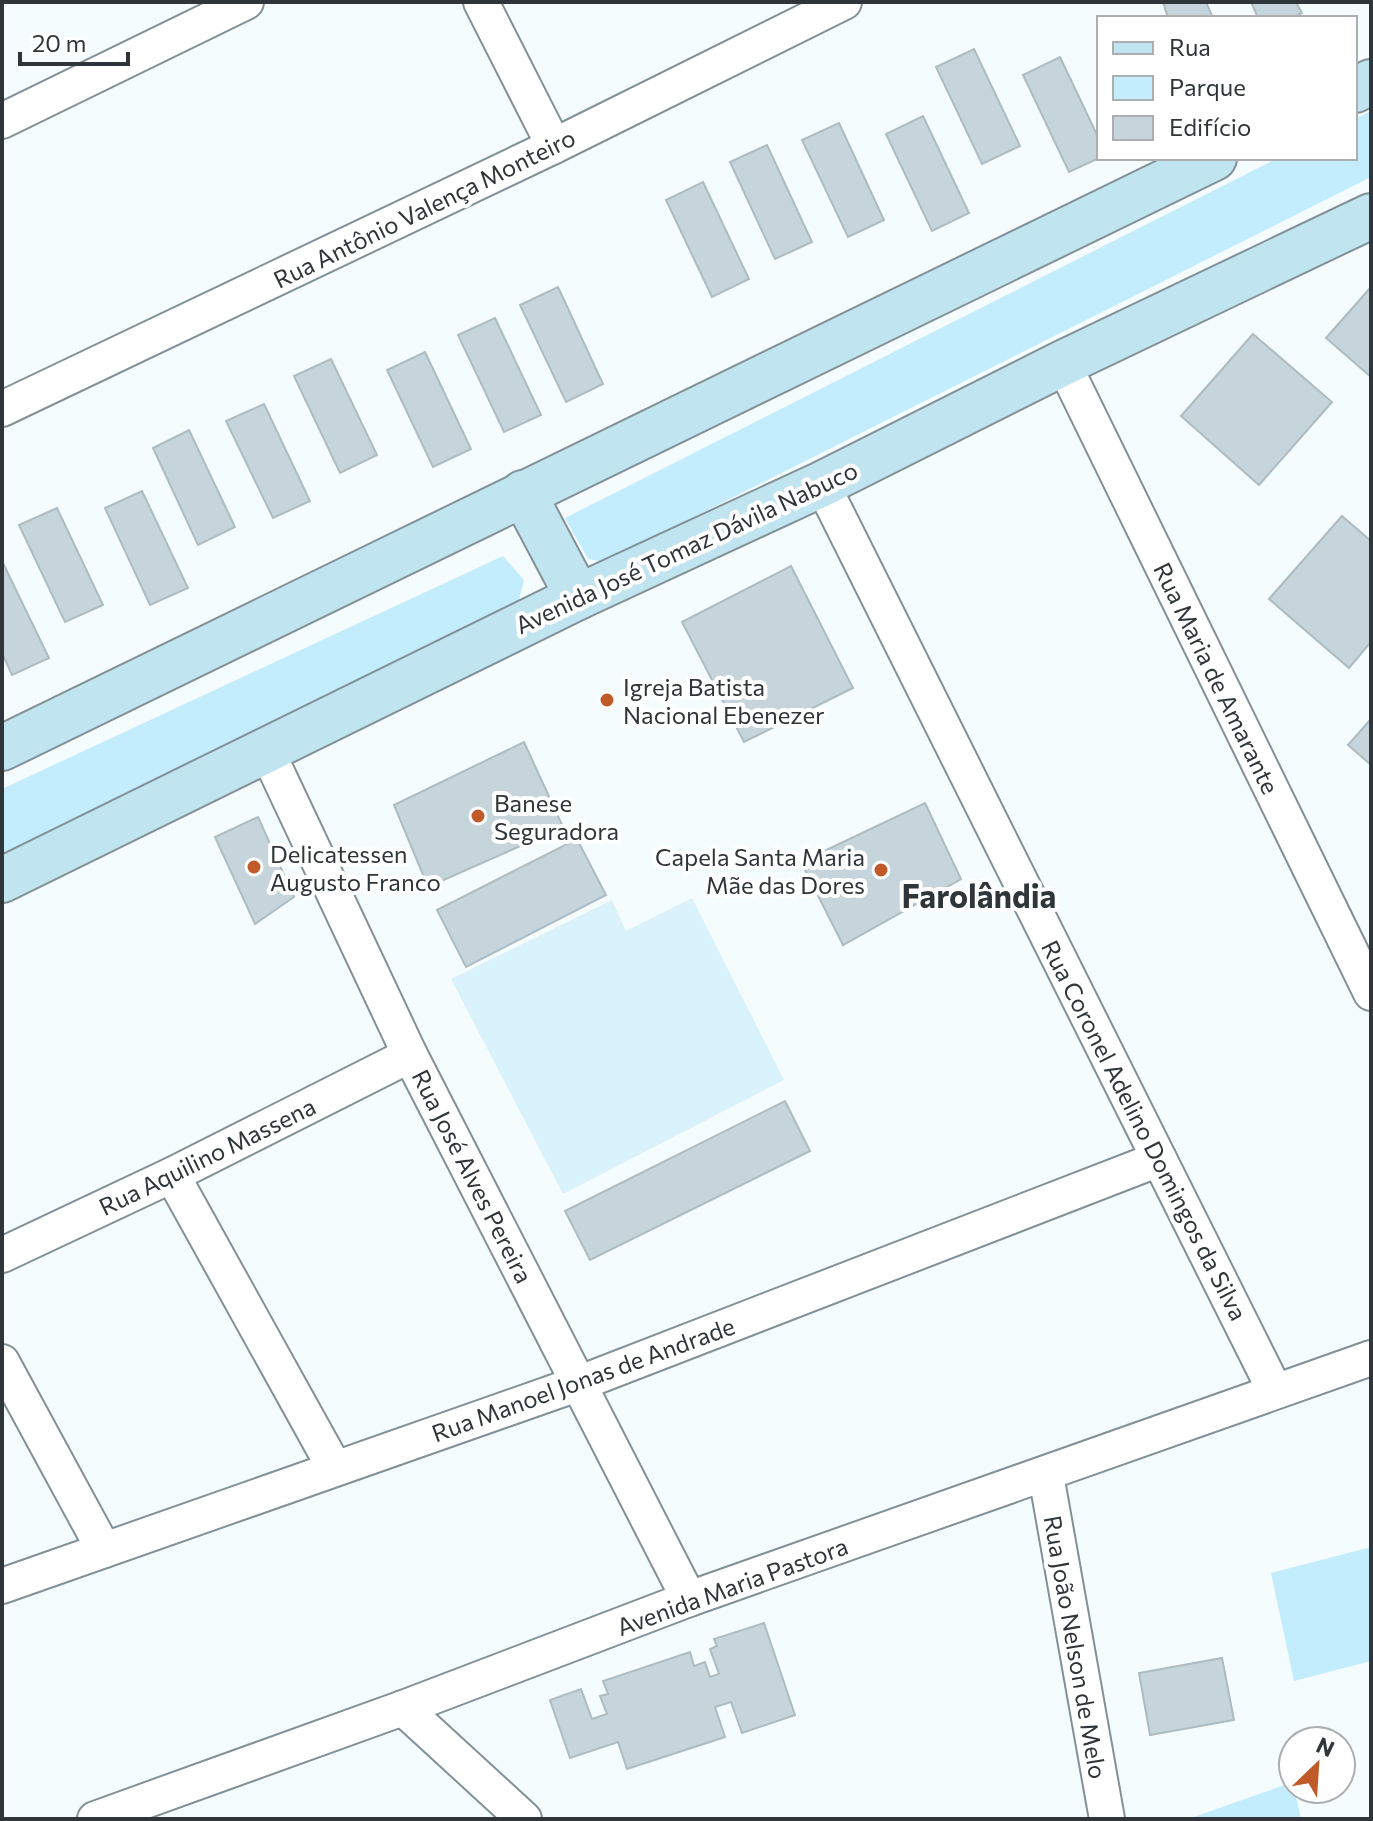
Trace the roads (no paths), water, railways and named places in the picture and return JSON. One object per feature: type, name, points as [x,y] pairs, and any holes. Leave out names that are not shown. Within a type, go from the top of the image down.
[{"type":"main road","points":[[2,748],[1210,160]]},
{"type":"main road","name":"Avenida José Tomaz Dávila Nabuco","points":[[2,880],[578,597],[822,484],[1063,363],[1371,216]]},
{"type":"main road","points":[[523,493],[578,597]]},
{"type":"street","points":[[2,121],[203,12],[246,2]]},
{"type":"street","points":[[481,2],[554,146]]},
{"type":"street","name":"Rua Antônio Valença Monteiro","points":[[2,409],[554,146],[784,16],[844,2]]},
{"type":"street","name":"Rua Maria de Amarante","points":[[1063,363],[1371,993]]},
{"type":"street","name":"Rua Coronel Adelino Domingos da Silva","points":[[822,484],[1275,1391]]},
{"type":"street","name":"Rua José Alves Pereira","points":[[266,749],[410,1055],[689,1599]]},
{"type":"street","name":"Rua Aquilino Massena","points":[[2,1255],[172,1175],[410,1055]]},
{"type":"street","name":"Rua Manoel Jonas de Andrade","points":[[2,1586],[580,1383],[1159,1159]]},
{"type":"street","points":[[172,1175],[334,1467]]},
{"type":"street","points":[[2,1362],[104,1550]]},
{"type":"street","name":"Avenida Maria Pastora","points":[[95,1819],[403,1708],[689,1599],[1046,1475],[1275,1391],[1369,1368]]},
{"type":"street","name":"Rua João Nelson de Melo","points":[[1046,1475],[1107,1819]]},
{"type":"street","points":[[403,1708],[524,1819]]},
{"type":"place","name":"Igreja Batista Nacional Ebenezer","points":[[607,700]]},
{"type":"place","name":"Banese Seguradora","points":[[478,816]]},
{"type":"place","name":"Delicatessen Augusto Franco","points":[[254,867]]},
{"type":"place","name":"Capela Santa Maria Mãe das Dores","points":[[881,870]]},
{"type":"district","name":"Farolândia","points":[[979,895]]}]
